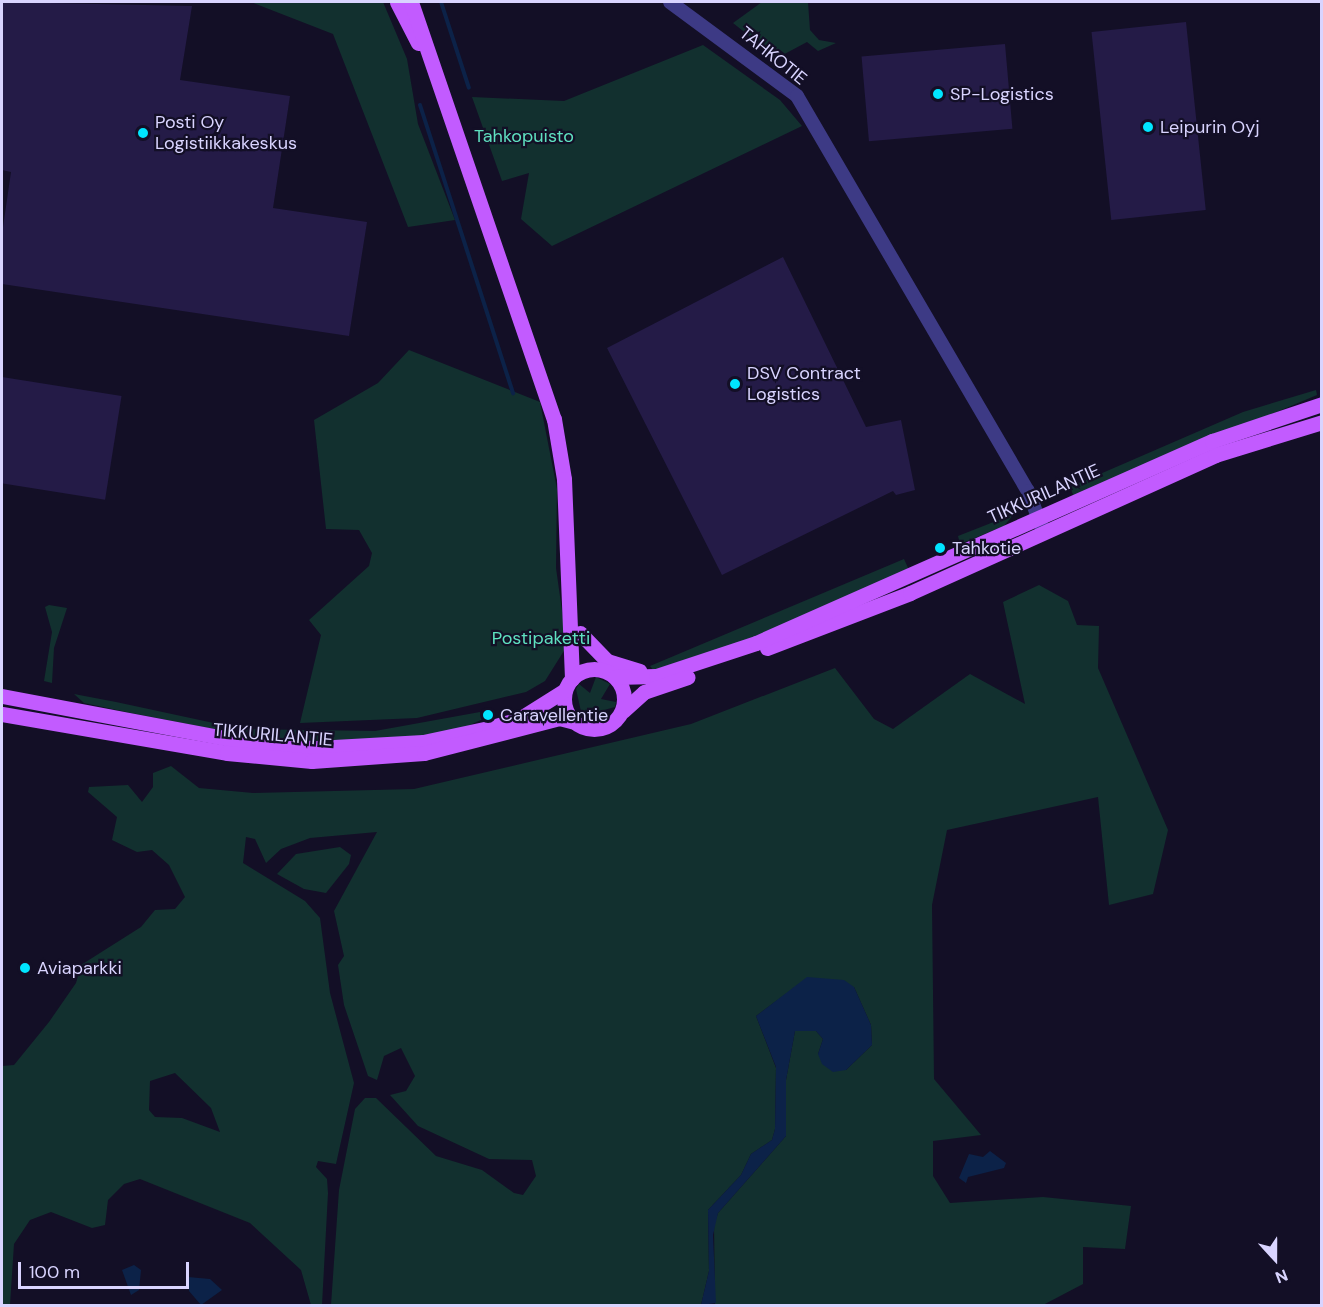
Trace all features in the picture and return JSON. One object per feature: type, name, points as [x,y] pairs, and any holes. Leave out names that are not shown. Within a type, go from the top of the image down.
[{"type":"main road","points":[[397,2],[449,112]]},
{"type":"main road","points":[[411,2],[554,419],[564,479],[566,592],[569,684],[566,708],[575,722],[603,728],[622,711],[624,693],[615,677],[601,669],[580,633],[566,592]]},
{"type":"main road","name":"TIKKURILANTIE","points":[[615,677],[656,676],[756,643],[1212,441],[1322,404]]},
{"type":"main road","name":"TIKKURILANTIE","points":[[622,711],[644,693],[867,610],[1045,534],[1215,455],[1322,422]]},
{"type":"main road","points":[[580,633],[607,661],[656,676]]},
{"type":"main road","points":[[569,684],[601,669]]},
{"type":"main road","name":"TIKKURILANTIE","points":[[2,696],[266,746],[316,748],[423,742],[489,728],[519,719],[569,684]]},
{"type":"main road","name":"TIKKURILANTIE","points":[[2,714],[227,753],[312,761],[424,753],[559,718],[575,722]]},
{"type":"street","name":"TAHKOTIE","points":[[670,2],[797,96],[828,142],[1039,518],[1045,534]]},
{"type":"green space","points":[[251,2],[383,2],[407,59],[418,124],[455,220],[408,227],[333,34]]},
{"type":"green space","points":[[762,2],[808,2],[810,30],[819,40],[836,43],[818,51],[807,42],[777,58],[733,23]]},
{"type":"green space","name":"Tahkopuisto","points":[[703,45],[780,100],[802,126],[552,246],[521,219],[529,173],[502,181],[472,97],[564,101]]},
{"type":"green space","name":"Postipaketti","points":[[409,350],[540,402],[557,489],[556,568],[567,646],[545,681],[526,692],[417,718],[300,723],[321,635],[309,620],[369,566],[372,553],[359,530],[326,529],[314,420],[378,383]]},
{"type":"green space","points":[[1316,390],[1317,395],[1074,497],[1070,487],[1243,412]]},
{"type":"green space","points":[[1014,514],[1004,526],[960,544],[958,536]]},
{"type":"green space","points":[[904,559],[909,570],[730,648],[654,671],[650,666]]},
{"type":"green space","points":[[1039,585],[1068,601],[1077,625],[1099,626],[1098,668],[1168,830],[1153,894],[1109,905],[1098,797],[947,830],[932,905],[934,1079],[981,1135],[933,1141],[933,1176],[950,1203],[1043,1197],[1131,1206],[1125,1249],[1083,1247],[1083,1284],[1043,1305],[715,1305],[714,1225],[718,1213],[786,1136],[786,1080],[795,1031],[816,1031],[823,1039],[818,1054],[846,1070],[872,1045],[871,1025],[854,987],[799,984],[756,1016],[776,1068],[775,1129],[772,1140],[751,1154],[741,1175],[708,1210],[709,1271],[701,1305],[331,1305],[339,1190],[355,1109],[365,1098],[376,1098],[436,1156],[482,1170],[514,1193],[523,1195],[536,1176],[532,1160],[489,1159],[418,1126],[390,1095],[406,1091],[415,1076],[401,1048],[384,1056],[377,1080],[368,1076],[344,1005],[338,965],[344,956],[334,911],[377,832],[310,838],[281,849],[266,863],[255,839],[246,837],[243,863],[305,901],[320,918],[330,993],[354,1083],[336,1164],[318,1161],[316,1167],[327,1179],[328,1193],[322,1305],[311,1305],[301,1270],[250,1223],[140,1179],[124,1184],[108,1200],[105,1225],[92,1228],[51,1212],[30,1220],[14,1244],[10,1305],[2,1305],[2,1066],[14,1065],[49,1022],[76,983],[81,965],[141,927],[155,910],[175,909],[185,897],[169,865],[152,850],[137,852],[112,840],[117,817],[88,792],[89,787],[128,785],[142,802],[153,787],[153,773],[171,766],[199,788],[253,793],[414,789],[691,724],[835,668],[874,719],[893,729],[970,674],[1025,704],[1003,602]],"holes":[[[175,1073],[211,1108],[220,1132],[182,1118],[155,1117],[149,1110],[150,1081]]]},
{"type":"green space","points":[[49,605],[67,608],[54,648],[52,683],[44,681],[52,632],[45,607]]},
{"type":"green space","points":[[596,677],[610,684],[601,699],[616,702],[615,707],[582,716],[576,689],[579,684],[590,693]]},
{"type":"green space","points":[[74,694],[223,725],[219,730],[131,713],[84,703]]},
{"type":"green space","points":[[480,712],[483,719],[459,730],[396,740],[285,743],[250,736],[244,729],[375,731]]},
{"type":"green space","points":[[340,847],[351,855],[349,864],[326,893],[304,889],[277,874],[296,854]]},
{"type":"water","points":[[807,977],[844,980],[854,987],[871,1025],[872,1045],[846,1070],[833,1072],[822,1064],[818,1054],[823,1039],[816,1031],[795,1031],[786,1080],[786,1136],[718,1213],[713,1235],[716,1303],[701,1305],[709,1271],[708,1210],[741,1175],[751,1154],[772,1140],[775,1129],[776,1067],[756,1016]]},
{"type":"water","points":[[990,1151],[1006,1163],[1004,1168],[968,1177],[966,1183],[959,1178],[969,1154],[983,1157]]},
{"type":"water","points":[[134,1265],[141,1270],[139,1290],[131,1295],[122,1270]]},
{"type":"water","points":[[188,1277],[210,1279],[222,1290],[201,1305],[189,1291]]},
{"type":"building","name":"Posti Oy Logistiikkakeskus","points":[[2,2],[192,6],[180,80],[290,96],[273,208],[367,222],[349,336],[2,284],[2,234],[11,172],[2,170]]},
{"type":"building","name":"Leipurin Oyj","points":[[1186,22],[1206,210],[1111,220],[1092,32]]},
{"type":"building","name":"SP-Logistics","points":[[1005,44],[1012,129],[869,141],[862,57]]},
{"type":"building","name":"DSV Contract Logistics","points":[[783,257],[866,427],[901,420],[915,490],[896,495],[893,491],[722,575],[607,348]]},
{"type":"building","points":[[2,377],[122,396],[105,500],[2,483]]},
{"type":"waterway","points":[[441,2],[469,88]]},
{"type":"waterway","points":[[420,105],[513,393]]},
{"type":"place","name":"SP-Logistics","points":[[938,94]]},
{"type":"place","name":"Leipurin Oyj","points":[[1148,127]]},
{"type":"place","name":"Posti Oy Logistiikkakeskus","points":[[143,133]]},
{"type":"place","name":"DSV Contract Logistics","points":[[735,384]]},
{"type":"place","name":"Tahkotie","points":[[940,548]]},
{"type":"place","name":"Caravellentie","points":[[488,715]]},
{"type":"place","name":"Aviaparkki","points":[[25,968]]}]
